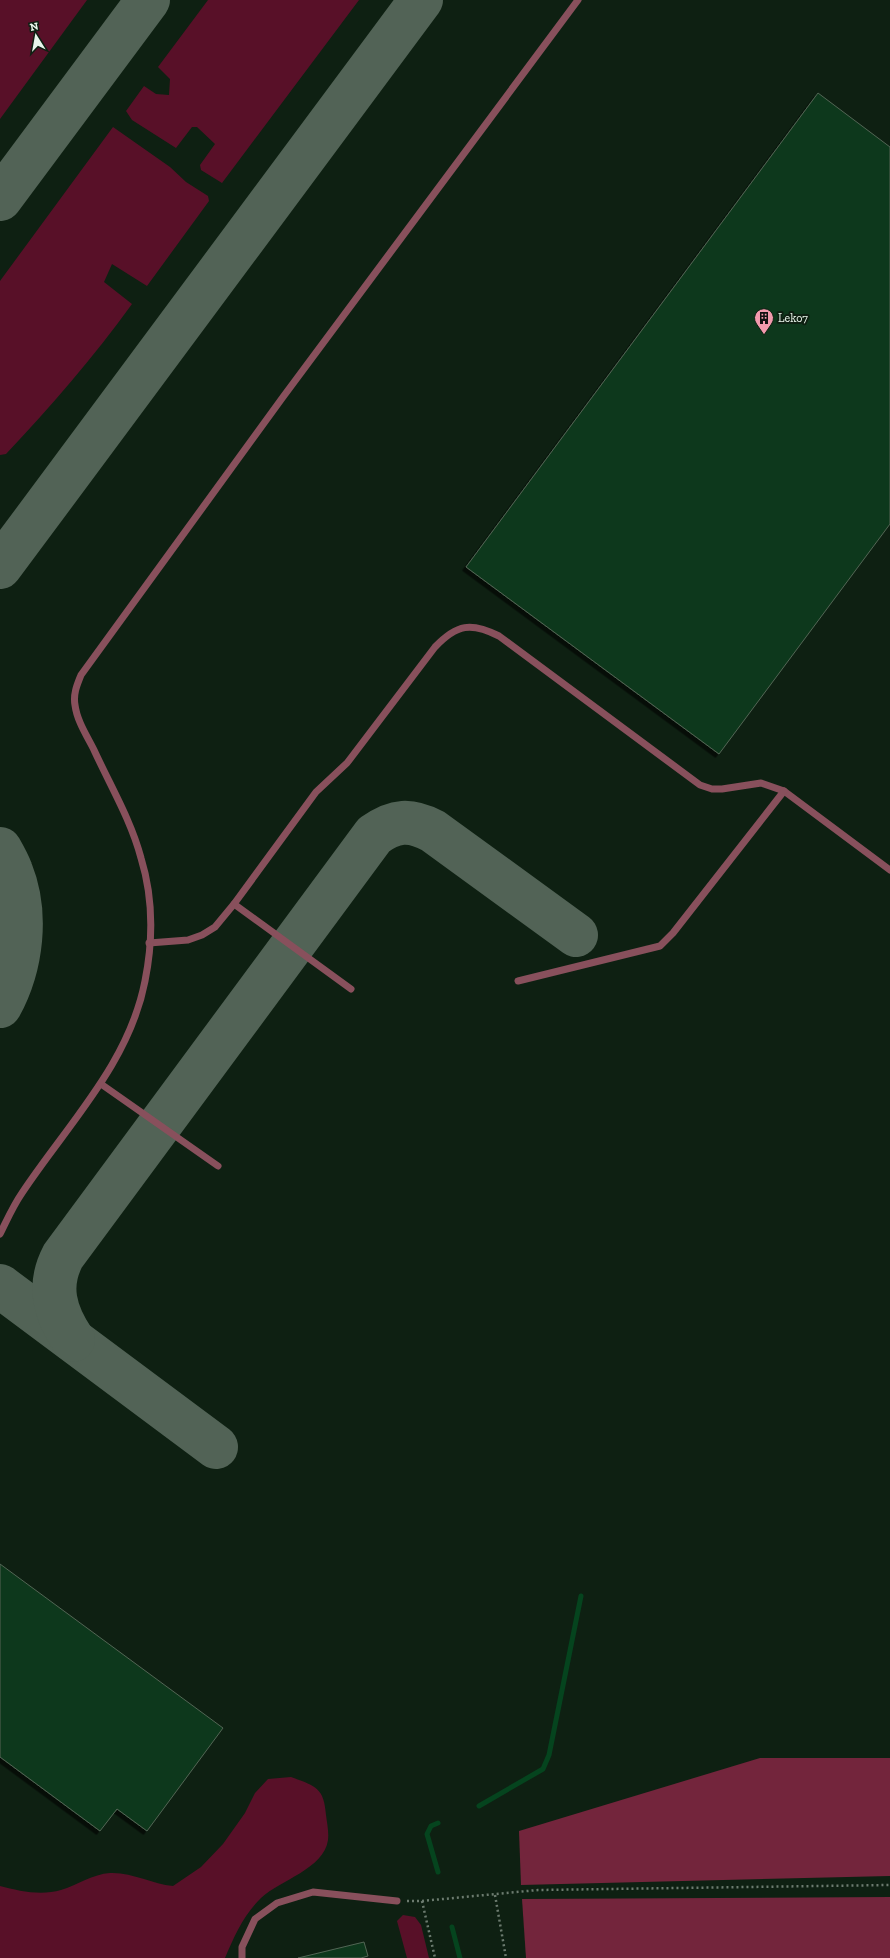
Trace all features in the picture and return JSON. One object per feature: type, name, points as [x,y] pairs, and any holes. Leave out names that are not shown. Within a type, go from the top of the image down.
[{"type":"lane","points":[[0,1234],[21,1194],[101,1084],[131,1027],[146,980],[149,943],[148,884],[141,856],[130,826],[80,723],[75,705],[75,690],[81,675],[283,397],[578,0]]},
{"type":"lane","points":[[149,943],[188,940],[202,935],[215,927],[234,904],[316,792],[346,763],[446,634],[457,629],[473,627],[483,628],[499,636],[700,785],[712,789],[722,789],[761,783],[784,791],[890,870]]},
{"type":"lane","points":[[518,981],[660,946],[784,791]]},
{"type":"lane","points":[[234,904],[351,989]]},
{"type":"lane","points":[[101,1084],[218,1166]]},
{"type":"lane","points":[[242,1958],[242,1947],[255,1919],[277,1903],[313,1892],[397,1901]]},
{"type":"path","points":[[397,1901],[422,1902],[538,1890],[890,1885]]},
{"type":"path","points":[[495,1895],[506,1958]]},
{"type":"path","points":[[422,1902],[435,1958]]},
{"type":"shaded area","points":[[0,0],[87,0],[0,119]]},
{"type":"shaded area","points":[[208,0],[359,0],[222,183],[201,170],[200,165],[215,144],[197,127],[192,127],[176,148],[132,120],[126,111],[144,86],[156,94],[169,95],[170,79],[158,67]]},
{"type":"shaded area","points":[[113,127],[170,167],[186,182],[208,196],[209,201],[147,286],[112,264],[104,282],[132,304],[87,363],[55,400],[6,454],[0,455],[0,281]]},
{"type":"shaded area","points":[[760,1758],[890,1758],[890,1876],[521,1885],[519,1831]]},
{"type":"shaded area","points":[[291,1777],[317,1789],[323,1799],[328,1834],[325,1850],[319,1859],[310,1866],[261,1898],[240,1926],[225,1958],[0,1958],[0,1886],[15,1890],[46,1893],[67,1888],[97,1875],[118,1873],[173,1886],[201,1867],[223,1844],[245,1813],[255,1793],[268,1779]]},
{"type":"shaded area","points":[[890,1897],[890,1958],[526,1958],[522,1899]]},
{"type":"shaded area","points":[[403,1915],[415,1917],[421,1925],[429,1958],[407,1958],[397,1921]]},
{"type":"building","name":"Leko7","points":[[818,93],[890,147],[890,524],[719,754],[466,567]]},
{"type":"building","points":[[0,1564],[223,1728],[147,1831],[117,1809],[100,1831],[0,1757]]},
{"type":"building","points":[[364,1942],[368,1956],[361,1958],[298,1958]]},
{"type":"waterway","points":[[479,1806],[543,1769],[549,1755],[581,1596]]},
{"type":"waterway","points":[[438,1823],[431,1826],[427,1834],[438,1872]]},
{"type":"waterway","points":[[452,1927],[460,1958]]},
{"type":"taxiway","points":[[0,199],[148,0]]},
{"type":"taxiway","points":[[0,567],[421,0]]},
{"type":"taxiway","points":[[73,1340],[62,1320],[55,1299],[55,1278],[63,1256],[374,835],[389,826],[396,824],[410,823],[425,827],[433,831],[576,935]]},
{"type":"taxiway","points":[[0,849],[10,868],[16,887],[20,904],[21,922],[18,957],[0,1006]]},
{"type":"taxiway","points":[[0,1286],[216,1447]]},
{"type":"place","name":"Leko7","points":[[764,335]]}]
